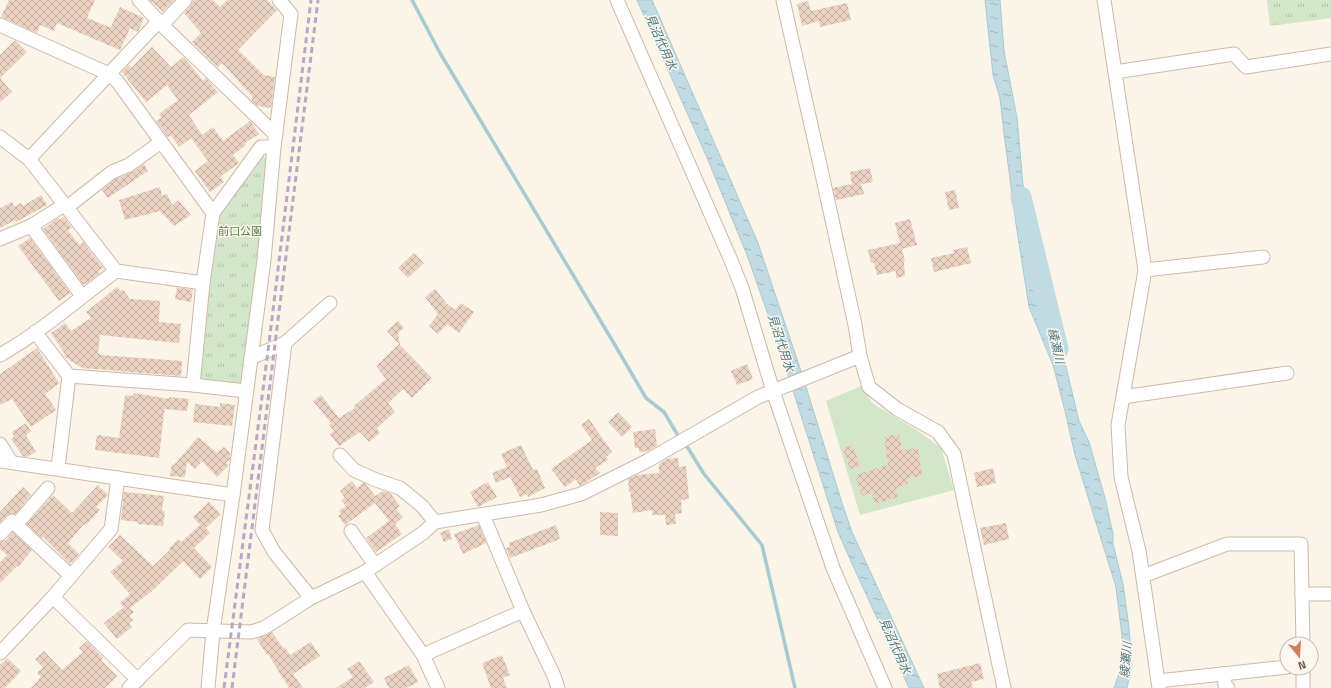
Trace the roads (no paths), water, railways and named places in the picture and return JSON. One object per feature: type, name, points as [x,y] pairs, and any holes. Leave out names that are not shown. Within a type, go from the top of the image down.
[{"type":"street","points":[[139,0],[275,141]]},
{"type":"street","points":[[29,159],[109,74],[185,0]]},
{"type":"street","points":[[208,688],[213,631],[233,495],[264,260],[275,141],[290,14],[279,0]]},
{"type":"street","points":[[617,0],[742,288],[773,391],[833,568],[885,688]]},
{"type":"street","points":[[782,0],[824,181],[855,325],[860,356],[869,387],[897,409],[938,432],[954,454],[1004,688]]},
{"type":"street","points":[[1104,0],[1145,270],[1118,426],[1121,477],[1139,551],[1159,684],[1224,674],[1279,668]]},
{"type":"street","points":[[0,25],[109,74],[117,81],[213,213]]},
{"type":"street","points":[[1115,72],[1234,54],[1246,67],[1331,54]]},
{"type":"street","points":[[0,137],[29,159],[116,271],[203,283]]},
{"type":"street","points":[[193,385],[203,283],[213,213],[261,147],[275,141]]},
{"type":"street","points":[[0,239],[31,226],[65,206],[112,172],[129,165],[161,142]]},
{"type":"street","points":[[31,226],[82,296]]},
{"type":"street","points":[[1145,270],[1262,257]]},
{"type":"street","points":[[0,355],[36,332],[116,271]]},
{"type":"street","points":[[251,358],[285,342],[330,303]]},
{"type":"street","points":[[36,332],[69,376],[58,468]]},
{"type":"street","points":[[285,342],[262,530],[274,552],[311,598]]},
{"type":"street","points":[[53,597],[133,684],[188,630],[251,632],[264,628],[311,598],[370,568],[423,533],[435,522],[541,505],[581,494],[647,461],[758,397],[860,356]]},
{"type":"street","points":[[1123,397],[1287,373]]},
{"type":"street","points":[[69,376],[193,385],[246,391]]},
{"type":"street","points":[[0,444],[6,462],[58,468],[233,495]]},
{"type":"street","points":[[340,455],[354,470],[376,480],[400,488],[422,506],[435,522]]},
{"type":"street","points":[[0,653],[53,597],[111,529],[118,478]]},
{"type":"street","points":[[16,525],[48,488]]},
{"type":"street","points":[[483,514],[523,611],[554,676],[558,688]]},
{"type":"street","points":[[0,534],[12,521],[71,576]]},
{"type":"street","points":[[351,531],[370,568],[423,655],[438,688]]},
{"type":"street","points":[[1143,576],[1227,544],[1301,544],[1303,636]]},
{"type":"street","points":[[1302,594],[1331,594]]},
{"type":"street","points":[[423,655],[523,611]]},
{"type":"street","points":[[1224,674],[1225,685],[1228,688]]},
{"type":"street","points":[[1303,676],[1304,688]]},
{"type":"water","name":"見沼代用水","points":[[637,0],[652,0],[758,243],[802,374],[852,532],[924,688],[909,688],[838,532],[777,340],[747,255],[708,160]]},
{"type":"water","points":[[985,0],[1000,0],[1004,51],[1017,118],[1030,244],[1038,279],[1063,354],[1079,421],[1089,442],[1105,498],[1113,534],[1113,544],[1123,584],[1129,627],[1132,665],[1127,688],[1114,688],[1120,671],[1122,636],[1116,587],[1075,455],[1053,365],[1029,307],[1016,224],[1000,98],[993,75]]},
{"type":"waterway","points":[[412,0],[440,53],[646,398],[664,412],[680,439]]},
{"type":"waterway","name":"綾瀬川","points":[[1021,197],[1058,349]]},
{"type":"waterway","points":[[684,444],[704,474],[762,545],[795,688]]},
{"type":"railway","points":[[224,688],[268,351],[311,0]]},
{"type":"railway","points":[[232,688],[318,0]]},
{"type":"park label","name":"前口公園","points":[[240,231]]}]
